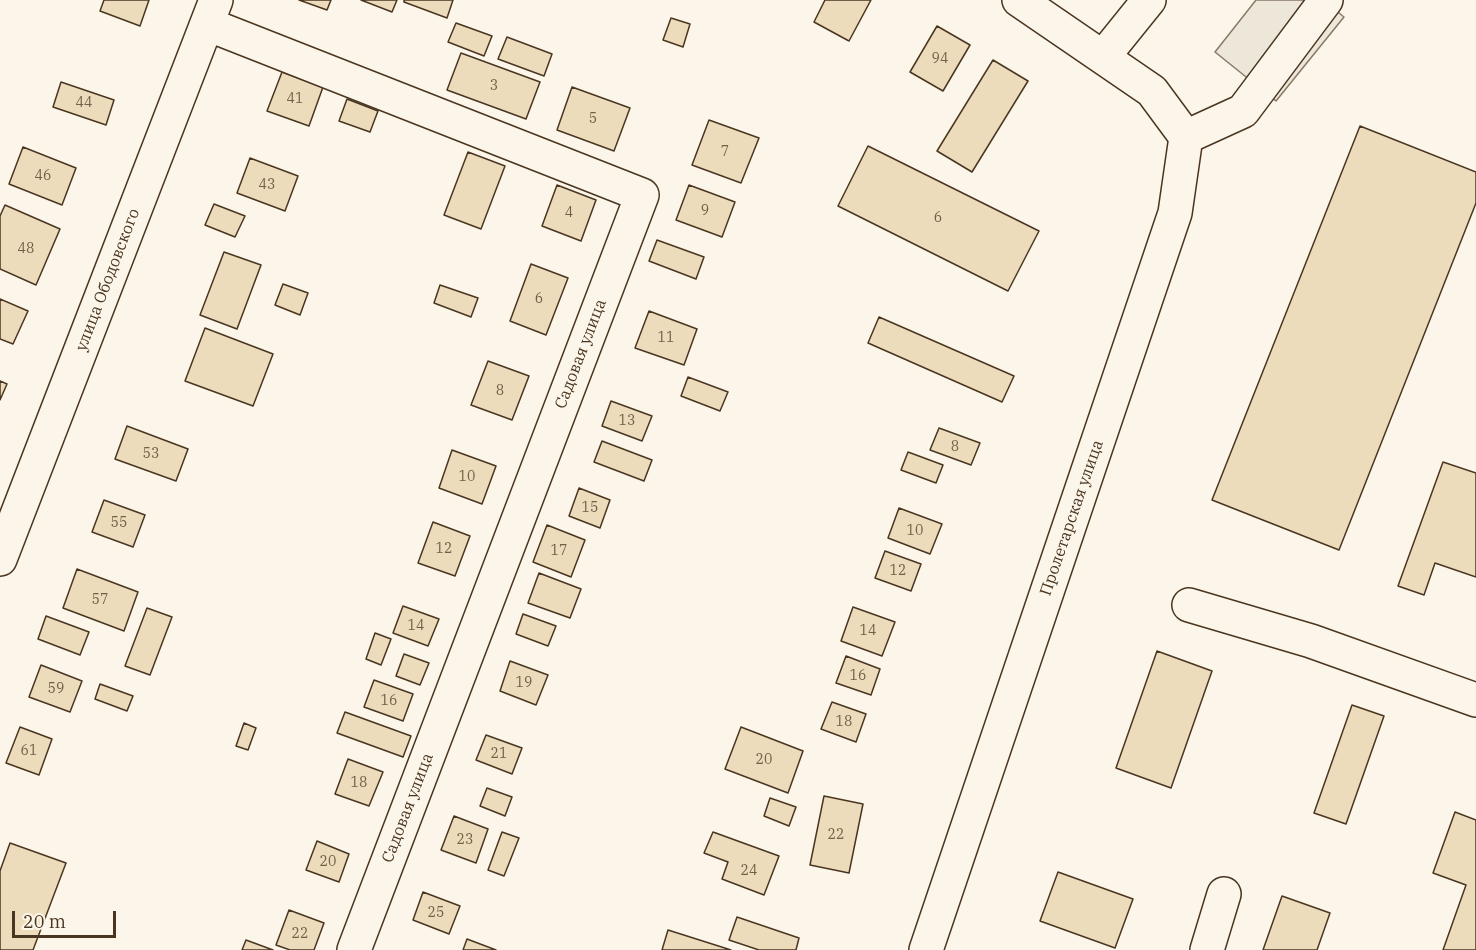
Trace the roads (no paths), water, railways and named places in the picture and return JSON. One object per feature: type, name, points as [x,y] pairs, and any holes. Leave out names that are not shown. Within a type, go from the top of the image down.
[{"type":"street","points":[[1019,0],[1152,91],[1186,137],[1243,111],[1326,0]]},
{"type":"street","points":[[1103,57],[1149,0]]},
{"type":"street","name":"улица Ободовского","points":[[0,559],[211,12]]},
{"type":"street","name":"Садовая улица","points":[[211,12],[642,195],[354,950]]},
{"type":"street","name":"Пролетарская улица","points":[[926,950],[1175,213],[1186,137]]},
{"type":"street","points":[[1189,605],[1311,641],[1476,700]]},
{"type":"street","points":[[1206,950],[1224,894]]}]
